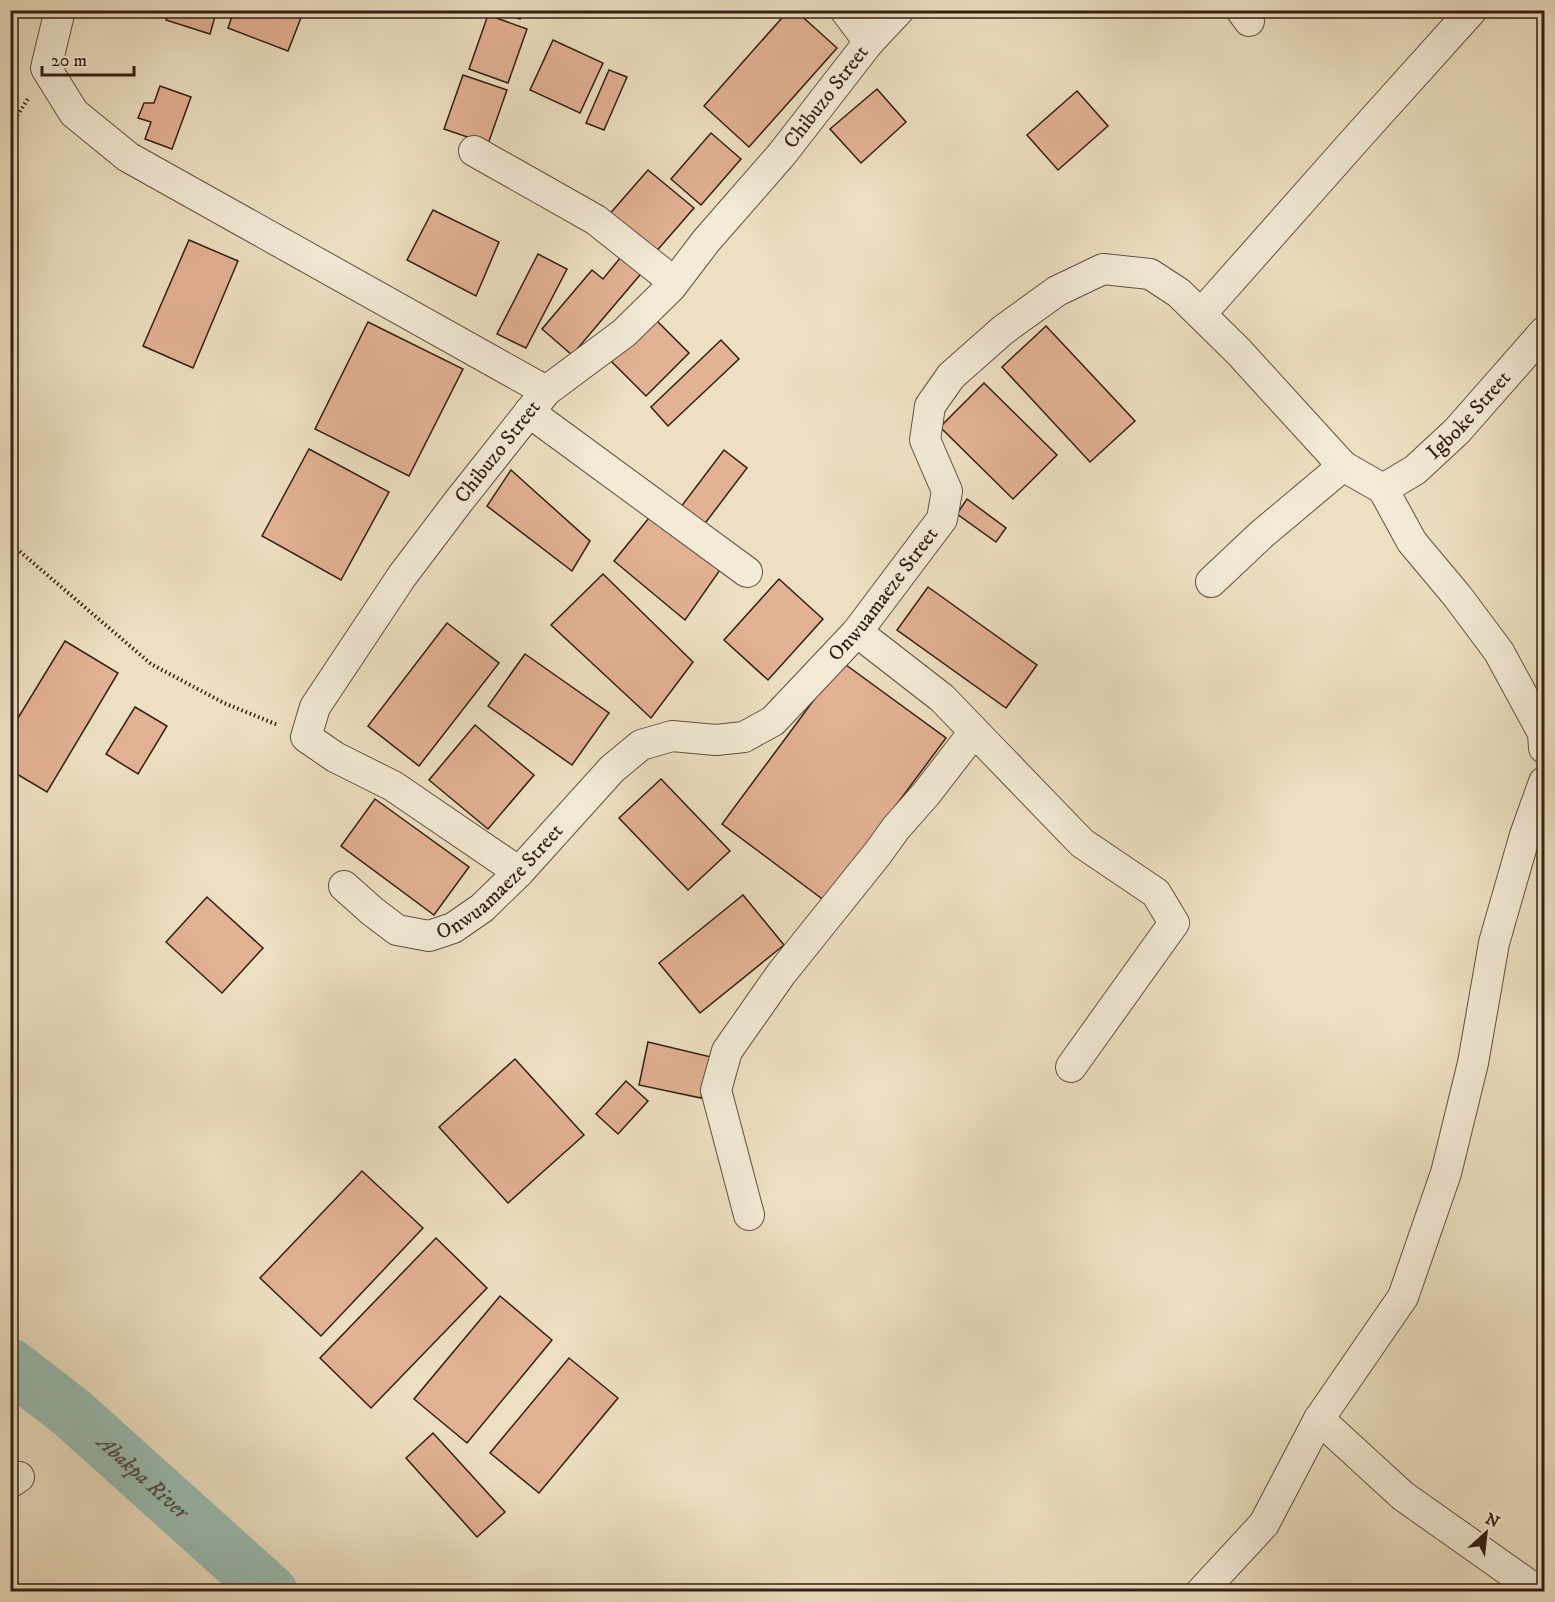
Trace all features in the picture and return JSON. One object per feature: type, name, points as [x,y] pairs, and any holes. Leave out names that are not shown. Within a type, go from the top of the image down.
[{"type":"street","points":[[60,10],[46,68],[74,113],[128,157],[537,401],[747,572]]},
{"type":"street","points":[[845,10],[869,42]]},
{"type":"street","name":"Chibuzo Street","points":[[306,737],[315,707],[402,576],[537,401],[624,333],[671,287],[706,241],[782,154],[869,42],[898,10]]},
{"type":"street","points":[[1201,314],[1472,10]]},
{"type":"street","points":[[474,151],[596,220],[674,282]]},
{"type":"street","name":"Onwuamaeze Street","points":[[344,886],[397,930],[429,936],[453,928],[482,908],[519,872],[612,769],[641,745],[672,736],[716,740],[744,737],[773,721],[857,632],[942,519],[946,491],[925,441],[930,406],[951,376],[1003,330],[1057,291],[1103,269],[1150,274],[1179,292],[1239,352],[1343,466],[1383,489]]},
{"type":"street","name":"Igboke Street","points":[[1383,489],[1415,470],[1458,431],[1545,332]]},
{"type":"street","points":[[1211,582],[1262,534],[1343,466]]},
{"type":"street","points":[[1383,489],[1412,542],[1458,597],[1499,652],[1543,733],[1545,748]]},
{"type":"street","points":[[857,632],[942,698],[1082,843],[1156,893],[1174,923],[1071,1067]]},
{"type":"street","points":[[749,1215],[716,1090],[727,1051],[781,974],[974,732]]},
{"type":"street","points":[[306,737],[335,757],[393,786],[519,872]]},
{"type":"street","points":[[1201,1592],[1264,1524],[1319,1419],[1402,1297],[1446,1173],[1473,1063],[1494,943],[1525,835],[1545,782]]},
{"type":"street","points":[[1319,1419],[1403,1496],[1539,1592]]},
{"type":"path","points":[[10,542],[150,664],[224,703],[306,737]]},
{"type":"building","points":[[169,10],[217,10],[210,34],[166,20]]},
{"type":"building","points":[[234,10],[304,10],[288,51],[228,28]]},
{"type":"building","points":[[497,10],[523,10],[520,19]]},
{"type":"building","points":[[789,10],[795,10],[837,48],[749,147],[704,106]]},
{"type":"building","points":[[488,15],[527,29],[508,83],[469,69]]},
{"type":"building","points":[[553,40],[603,63],[580,113],[530,90]]},
{"type":"building","points":[[609,70],[627,77],[604,130],[586,123]]},
{"type":"building","points":[[463,75],[507,90],[488,144],[444,129]]},
{"type":"building","points":[[160,86],[191,97],[172,149],[145,139],[151,122],[138,118],[144,103],[154,103]]},
{"type":"building","points":[[877,89],[906,122],[861,163],[830,129]]},
{"type":"building","points":[[1077,91],[1108,126],[1058,170],[1027,135]]},
{"type":"building","points":[[711,133],[741,159],[701,205],[671,179]]},
{"type":"building","points":[[648,170],[694,208],[654,254],[608,216]]},
{"type":"building","points":[[433,210],[499,242],[476,296],[407,260]]},
{"type":"building","points":[[189,240],[238,261],[193,368],[143,346]]},
{"type":"building","points":[[625,252],[645,269],[572,355],[542,329],[592,270],[603,279]]},
{"type":"building","points":[[538,254],[567,269],[526,348],[497,334]]},
{"type":"building","points":[[650,314],[689,353],[646,396],[607,357]]},
{"type":"building","points":[[368,322],[463,369],[409,476],[315,429]]},
{"type":"building","points":[[1046,326],[1135,421],[1090,462],[1002,367]]},
{"type":"building","points":[[721,340],[739,359],[668,426],[651,407]]},
{"type":"building","points":[[984,383],[1057,455],[1013,499],[940,427]]},
{"type":"building","points":[[309,449],[389,492],[341,580],[262,536]]},
{"type":"building","points":[[724,450],[747,468],[703,526],[680,508]]},
{"type":"building","points":[[511,470],[590,541],[572,571],[487,506]]},
{"type":"building","points":[[967,499],[1006,528],[996,542],[957,514]]},
{"type":"building","points":[[653,513],[720,570],[685,620],[614,561]]},
{"type":"building","points":[[603,574],[693,662],[651,718],[551,625]]},
{"type":"building","points":[[779,579],[823,619],[768,680],[724,640]]},
{"type":"building","points":[[928,587],[1037,665],[1006,708],[897,630]]},
{"type":"building","points":[[447,623],[499,663],[419,766],[368,726]]},
{"type":"building","points":[[65,641],[118,673],[47,792],[10,770],[10,731]]},
{"type":"building","points":[[525,654],[609,713],[572,765],[488,706]]},
{"type":"building","points":[[842,662],[946,738],[825,901],[722,824]]},
{"type":"building","points":[[135,707],[167,726],[138,774],[106,754]]},
{"type":"building","points":[[475,725],[534,775],[488,829],[429,780]]},
{"type":"building","points":[[661,779],[730,851],[688,890],[619,818]]},
{"type":"building","points":[[375,799],[469,867],[434,915],[341,846]]},
{"type":"building","points":[[743,895],[784,945],[700,1013],[659,963]]},
{"type":"building","points":[[207,897],[263,948],[222,993],[166,942]]},
{"type":"building","points":[[648,1042],[711,1057],[701,1098],[639,1085]]},
{"type":"building","points":[[515,1059],[584,1135],[508,1203],[439,1127]]},
{"type":"building","points":[[626,1081],[648,1101],[618,1134],[596,1114]]},
{"type":"building","points":[[362,1171],[423,1228],[321,1336],[260,1278]]},
{"type":"building","points":[[436,1238],[487,1288],[371,1408],[320,1358]]},
{"type":"building","points":[[500,1296],[552,1340],[467,1443],[414,1399]]},
{"type":"building","points":[[569,1358],[618,1398],[539,1493],[490,1453]]},
{"type":"building","points":[[433,1433],[505,1512],[477,1537],[406,1458]]},
{"type":"waterway","name":"Abakpa River","points":[[10,1365],[72,1413],[271,1592]]}]
